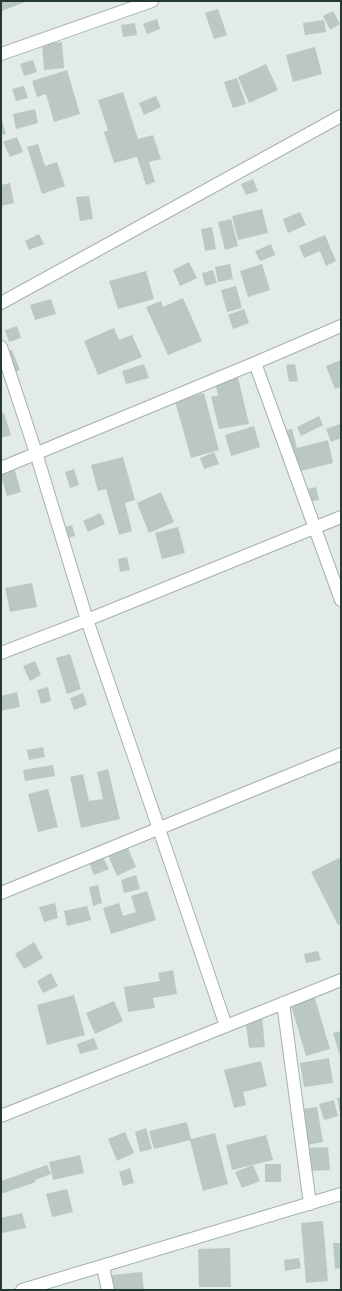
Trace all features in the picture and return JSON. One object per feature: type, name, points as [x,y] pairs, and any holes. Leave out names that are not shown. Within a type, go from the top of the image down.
[{"type":"street","points":[[1,54],[152,1]]},
{"type":"street","points":[[1,302],[341,116]]},
{"type":"street","points":[[1,468],[341,326]]},
{"type":"street","points":[[1,347],[36,454],[87,620],[226,1026]]},
{"type":"street","points":[[255,363],[341,600]]},
{"type":"street","points":[[1,653],[87,620],[341,517]]},
{"type":"street","points":[[1,893],[341,754]]},
{"type":"street","points":[[1,1116],[341,980]]},
{"type":"street","points":[[283,1003],[310,1204]]},
{"type":"street","points":[[22,1290],[103,1267],[341,1194]]},
{"type":"street","points":[[103,1267],[108,1290]]},
{"type":"building","points":[[1,1],[28,1],[1,11]]},
{"type":"building","points":[[218,9],[227,35],[214,39],[205,13]]},
{"type":"building","points":[[333,11],[340,24],[330,30],[323,16]]},
{"type":"building","points":[[157,19],[160,29],[147,34],[143,24]]},
{"type":"building","points":[[324,20],[326,32],[305,35],[303,23]]},
{"type":"building","points":[[135,23],[137,35],[123,37],[121,25]]},
{"type":"building","points":[[62,42],[64,68],[44,70],[42,43]]},
{"type":"building","points":[[315,47],[322,74],[293,82],[286,55]]},
{"type":"building","points":[[33,60],[37,72],[24,76],[20,64]]},
{"type":"building","points":[[266,64],[278,90],[249,103],[238,77]]},
{"type":"building","points":[[67,70],[80,114],[54,122],[46,94],[37,97],[32,81]]},
{"type":"building","points":[[237,78],[246,104],[233,108],[224,82]]},
{"type":"building","points":[[24,86],[28,98],[16,101],[12,89]]},
{"type":"building","points":[[123,92],[138,139],[153,135],[161,159],[149,162],[155,182],[146,185],[137,157],[114,163],[104,132],[108,130],[98,100]]},
{"type":"building","points":[[156,96],[161,107],[144,115],[139,103]]},
{"type":"building","points":[[35,109],[38,123],[16,129],[13,114]]},
{"type":"building","points":[[1,121],[6,134],[1,135]]},
{"type":"building","points":[[17,137],[23,152],[10,157],[3,142]]},
{"type":"building","points":[[38,144],[45,166],[57,162],[65,186],[42,194],[27,147]]},
{"type":"building","points":[[253,179],[258,191],[246,195],[241,184]]},
{"type":"building","points":[[10,183],[14,203],[1,206],[1,185]]},
{"type":"building","points":[[89,196],[93,219],[80,221],[76,197]]},
{"type":"building","points":[[262,209],[268,233],[238,240],[232,216]]},
{"type":"building","points":[[300,212],[306,225],[288,233],[283,219]]},
{"type":"building","points":[[231,219],[238,246],[225,250],[218,222]]},
{"type":"building","points":[[212,227],[216,249],[205,251],[201,229]]},
{"type":"building","points":[[39,234],[44,244],[29,250],[25,241]]},
{"type":"building","points":[[325,235],[336,261],[326,266],[320,251],[304,258],[299,246]]},
{"type":"building","points":[[271,244],[275,255],[260,261],[255,251]]},
{"type":"building","points":[[189,262],[197,278],[180,286],[173,270]]},
{"type":"building","points":[[230,264],[233,279],[218,282],[215,267]]},
{"type":"building","points":[[262,264],[270,290],[248,297],[240,271]]},
{"type":"building","points":[[213,270],[217,283],[205,286],[202,273]]},
{"type":"building","points":[[146,271],[154,299],[118,309],[109,281]]},
{"type":"building","points":[[236,286],[242,308],[227,312],[221,290]]},
{"type":"building","points":[[183,298],[202,341],[168,355],[146,307],[161,301],[163,307]]},
{"type":"building","points":[[51,299],[56,314],[35,320],[30,305]]},
{"type":"building","points":[[244,309],[249,323],[233,329],[228,315]]},
{"type":"building","points":[[17,326],[21,338],[9,342],[5,330]]},
{"type":"building","points":[[114,328],[119,340],[132,335],[142,357],[98,375],[84,341]]},
{"type":"building","points":[[12,350],[20,370],[11,374],[2,354]]},
{"type":"building","points":[[341,360],[341,387],[335,389],[326,366]]},
{"type":"building","points":[[144,364],[149,378],[126,384],[122,371]]},
{"type":"building","points":[[295,364],[298,381],[289,382],[286,365]]},
{"type":"building","points":[[238,377],[249,424],[219,429],[211,397],[218,395],[215,382]]},
{"type":"building","points":[[204,393],[219,450],[191,458],[175,401]]},
{"type":"building","points":[[4,413],[11,435],[1,438],[1,414]]},
{"type":"building","points":[[319,416],[323,425],[301,436],[297,427]]},
{"type":"building","points":[[340,424],[341,438],[331,442],[326,429]]},
{"type":"building","points":[[254,426],[260,447],[231,456],[225,435]]},
{"type":"building","points":[[292,429],[297,448],[328,440],[333,463],[297,472],[287,430]]},
{"type":"building","points":[[214,452],[219,464],[204,469],[200,458]]},
{"type":"building","points":[[123,457],[135,500],[125,503],[132,531],[119,535],[106,489],[98,491],[91,465]]},
{"type":"building","points":[[12,460],[21,492],[7,496],[1,476],[1,463]]},
{"type":"building","points":[[74,469],[79,485],[70,488],[65,472]]},
{"type":"building","points":[[316,487],[319,500],[307,502],[304,490]]},
{"type":"building","points":[[161,492],[174,522],[149,533],[137,503]]},
{"type":"building","points":[[100,513],[105,524],[88,532],[83,521]]},
{"type":"building","points":[[72,525],[75,536],[62,540],[58,529]]},
{"type":"building","points":[[178,527],[185,553],[162,559],[155,533]]},
{"type":"building","points":[[127,557],[130,570],[120,572],[118,559]]},
{"type":"building","points":[[32,583],[37,607],[10,612],[5,588]]},
{"type":"building","points":[[70,654],[81,689],[67,694],[56,658]]},
{"type":"building","points":[[35,661],[41,675],[30,681],[23,666]]},
{"type":"building","points":[[48,687],[51,701],[41,704],[37,690]]},
{"type":"building","points":[[17,692],[20,707],[1,711],[1,696]]},
{"type":"building","points":[[83,693],[87,705],[74,710],[70,698]]},
{"type":"building","points":[[43,747],[45,757],[29,760],[27,750]]},
{"type":"building","points":[[53,765],[55,776],[25,781],[23,770]]},
{"type":"building","points":[[108,769],[120,819],[81,828],[70,777],[83,774],[89,801],[103,799],[97,772]]},
{"type":"building","points":[[48,789],[58,827],[38,832],[28,794]]},
{"type":"building","points":[[127,846],[136,867],[117,876],[108,855]]},
{"type":"building","points":[[103,857],[109,869],[94,875],[89,863]]},
{"type":"building","points":[[341,857],[341,924],[338,925],[311,872]]},
{"type":"building","points":[[136,875],[140,889],[124,893],[121,880]]},
{"type":"building","points":[[98,885],[102,903],[93,906],[89,887]]},
{"type":"building","points":[[147,891],[156,920],[111,934],[103,908],[119,903],[123,916],[136,912],[131,896]]},
{"type":"building","points":[[55,903],[58,918],[44,922],[39,907]]},
{"type":"building","points":[[87,906],[91,920],[67,926],[64,911]]},
{"type":"building","points":[[34,942],[43,958],[24,969],[15,954]]},
{"type":"building","points":[[318,951],[321,960],[306,963],[304,954]]},
{"type":"building","points":[[173,970],[177,994],[153,998],[155,1008],[128,1012],[124,987],[160,981],[158,973]]},
{"type":"building","points":[[51,973],[58,986],[43,993],[37,981]]},
{"type":"building","points":[[74,995],[85,1035],[47,1045],[37,1005]]},
{"type":"building","points":[[314,995],[330,1049],[306,1056],[290,1002]]},
{"type":"building","points":[[114,1001],[123,1021],[95,1034],[86,1013]]},
{"type":"building","points":[[262,1016],[265,1047],[249,1048],[245,1018]]},
{"type":"building","points":[[341,1031],[341,1059],[333,1033]]},
{"type":"building","points":[[94,1038],[98,1049],[80,1054],[77,1044]]},
{"type":"building","points":[[329,1058],[333,1083],[304,1087],[300,1063]]},
{"type":"building","points":[[261,1061],[267,1086],[243,1092],[246,1105],[234,1108],[224,1070]]},
{"type":"building","points":[[341,1097],[341,1113],[340,1113],[337,1098]]},
{"type":"building","points":[[334,1100],[338,1116],[324,1120],[319,1104]]},
{"type":"building","points":[[317,1107],[323,1142],[302,1146],[296,1110]]},
{"type":"building","points":[[187,1122],[191,1139],[215,1133],[228,1184],[203,1191],[190,1140],[154,1149],[149,1131]]},
{"type":"building","points":[[146,1128],[152,1149],[140,1152],[135,1132]]},
{"type":"building","points":[[125,1132],[134,1153],[117,1161],[108,1139]]},
{"type":"building","points":[[266,1135],[273,1160],[232,1170],[226,1145]]},
{"type":"building","points":[[328,1147],[330,1170],[310,1171],[308,1148]]},
{"type":"building","points":[[80,1155],[84,1173],[53,1180],[49,1162]]},
{"type":"building","points":[[265,1164],[281,1164],[281,1182],[265,1182]]},
{"type":"building","points":[[47,1165],[51,1174],[35,1180],[36,1182],[1,1194],[1,1181]]},
{"type":"building","points":[[253,1165],[260,1181],[242,1188],[235,1172]]},
{"type":"building","points":[[130,1168],[134,1183],[123,1186],[119,1172]]},
{"type":"building","points":[[67,1189],[73,1212],[52,1217],[46,1194]]},
{"type":"building","points":[[22,1213],[26,1228],[2,1233],[1,1218]]},
{"type":"building","points":[[323,1221],[328,1281],[306,1283],[301,1223]]},
{"type":"building","points":[[333,1243],[341,1243],[341,1268],[335,1269]]},
{"type":"building","points":[[230,1248],[231,1287],[199,1287],[198,1249]]},
{"type":"building","points":[[299,1258],[301,1268],[285,1271],[284,1260]]},
{"type":"building","points":[[142,1272],[144,1290],[112,1290],[111,1275]]}]
